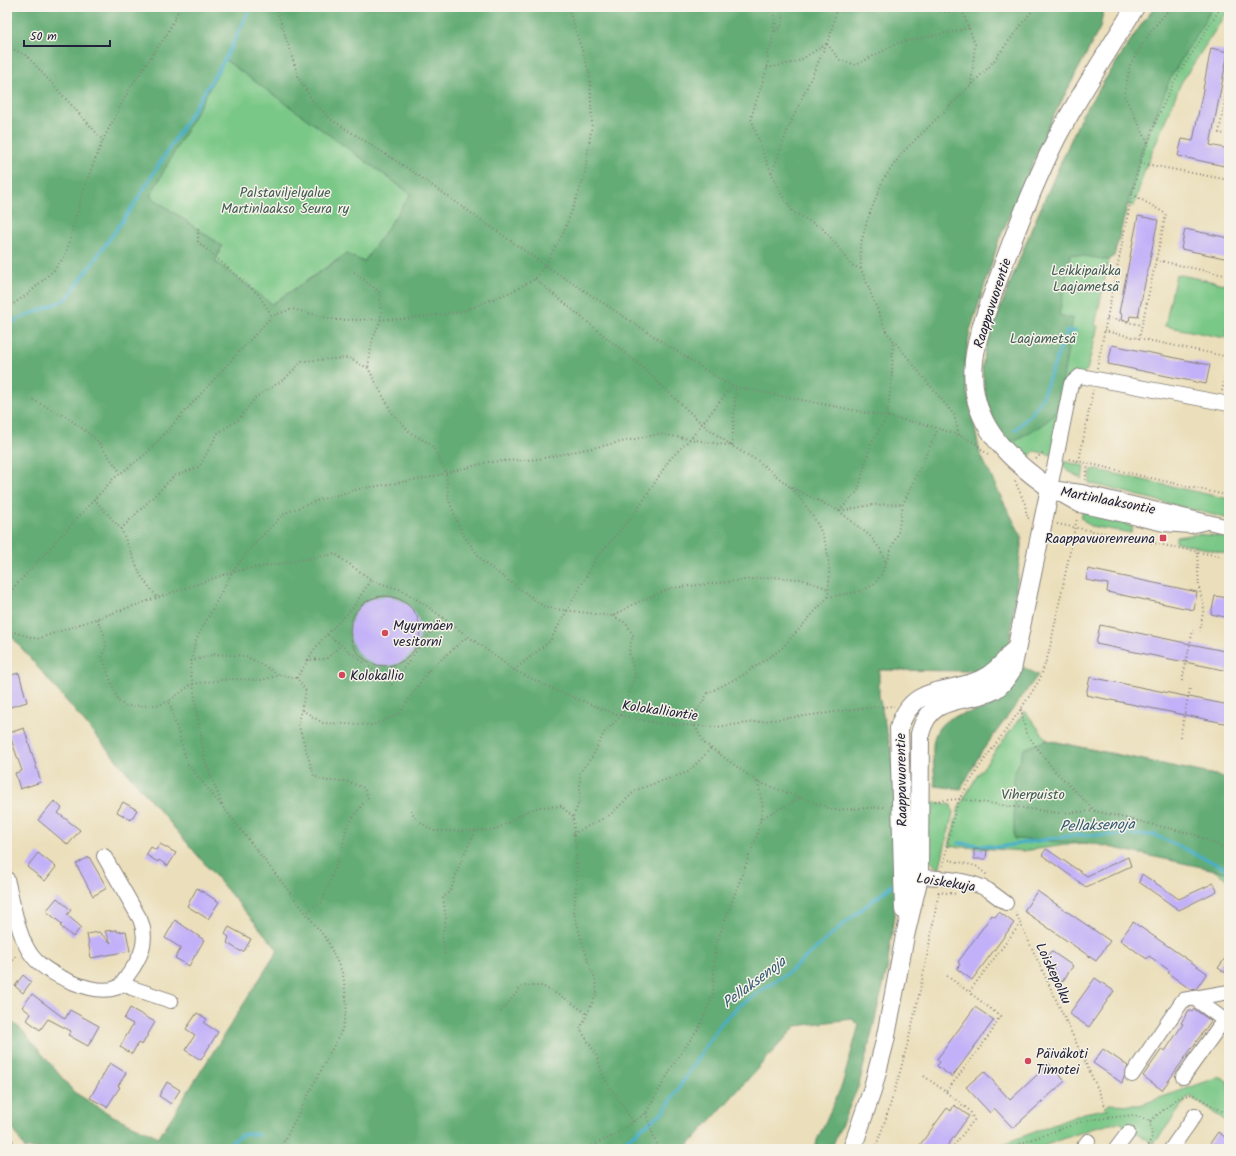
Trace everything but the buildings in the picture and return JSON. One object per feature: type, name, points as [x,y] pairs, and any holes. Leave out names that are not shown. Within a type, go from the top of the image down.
[{"type":"main road","name":"Raappavuorentie","points":[[852,1149],[872,1091],[885,1040],[905,936],[912,877],[920,734],[923,722],[930,712],[939,705],[990,692],[1000,686],[1012,670],[1050,488],[1018,476],[989,428],[975,394],[974,362],[979,332],[1023,214],[1057,138],[1081,94],[1135,7]]},
{"type":"main road","name":"Raappavuorentie","points":[[912,877],[901,806],[899,728],[903,716],[910,705],[923,696],[979,681],[992,674],[1003,664],[1017,645]]},
{"type":"street","points":[[1050,488],[1071,384],[1080,376],[1224,403]]},
{"type":"street","name":"Martinlaaksontie","points":[[1050,488],[1081,499],[1187,516],[1229,527]]},
{"type":"street","points":[[7,879],[24,943],[32,957],[43,966],[74,983],[109,990],[117,988],[136,964],[143,950],[144,928],[104,856]]},
{"type":"street","name":"Loiskekuja","points":[[912,877],[940,886],[989,890],[1006,903]]},
{"type":"street","points":[[122,983],[132,988],[171,1001]]},
{"type":"street","points":[[1132,1075],[1183,1000],[1229,992]]},
{"type":"street","points":[[1184,1083],[1224,1020],[1194,998]]},
{"type":"street","points":[[1171,1149],[1195,1115]]},
{"type":"street","points":[[1116,1149],[1128,1133]]},
{"type":"path","points":[[7,308],[28,294],[54,270],[65,256],[85,185],[103,140],[131,86],[167,34],[180,7]]},
{"type":"path","points":[[276,7],[299,79],[314,103],[332,120],[407,168],[545,265],[724,382],[736,387],[938,428],[974,442],[995,462]]},
{"type":"path","points":[[7,595],[120,472],[146,454],[272,316],[292,309],[336,320],[406,319],[461,312],[513,291],[535,279],[564,234],[584,178],[592,124],[590,75],[568,7]]},
{"type":"path","points":[[775,7],[774,31],[767,54],[767,68],[751,118],[772,172],[793,212],[822,228],[836,243],[851,266],[860,269]]},
{"type":"path","points":[[774,31],[782,25],[784,15],[775,7]]},
{"type":"path","points":[[772,172],[788,129],[827,44],[837,7]]},
{"type":"path","points":[[929,7],[940,13],[962,10],[966,7]]},
{"type":"path","points":[[959,435],[954,415],[886,331],[860,269],[860,246],[867,221],[883,180],[902,153],[989,67],[1035,7]]},
{"type":"path","points":[[1148,143],[1124,95],[1130,65],[1150,32],[1171,7]]},
{"type":"path","points":[[1079,461],[1132,194],[1140,164],[1174,82],[1221,7]]},
{"type":"path","points":[[962,10],[975,44],[971,86]]},
{"type":"path","points":[[827,44],[840,60],[856,65],[898,43],[969,28]]},
{"type":"path","points":[[767,68],[797,62],[827,44]]},
{"type":"path","points":[[7,46],[27,56],[103,140]]},
{"type":"path","points":[[1229,77],[1220,133],[1229,135]]},
{"type":"path","points":[[1140,164],[1229,180]]},
{"type":"path","points":[[1132,194],[1166,214],[1140,339]]},
{"type":"path","points":[[198,229],[198,242],[258,294],[272,316]]},
{"type":"path","points":[[1156,260],[1229,276]]},
{"type":"path","points":[[354,272],[380,293],[381,319],[372,341],[368,368]]},
{"type":"path","points":[[535,279],[641,366],[701,424],[732,446],[758,461],[789,486],[809,509],[821,532],[828,551],[830,573],[828,597],[780,649],[743,675],[708,693],[697,711],[695,726],[704,743],[758,782],[834,810],[866,810],[893,806]]},
{"type":"path","points":[[1107,318],[1142,325]]},
{"type":"path","points":[[1104,331],[1229,357],[1224,403]]},
{"type":"path","points":[[839,511],[858,491],[871,443],[887,417],[892,375],[893,338]]},
{"type":"path","points":[[121,529],[174,476],[199,467],[218,434],[238,420],[256,397],[286,378],[302,361],[348,358],[368,368],[392,413],[410,432],[431,445],[446,473],[449,501],[460,527],[483,562],[546,608],[613,616],[626,622],[633,635],[629,652],[635,675],[622,715],[604,733],[592,757],[580,772],[580,800],[573,817],[573,834],[577,869],[574,912],[588,962],[595,978],[597,993],[580,1029],[596,1054],[603,1076],[633,1122]]},
{"type":"path","points":[[514,670],[550,641],[565,611],[597,557],[636,512],[670,459],[691,438],[732,386]]},
{"type":"path","points":[[732,446],[736,387]]},
{"type":"path","points":[[33,400],[67,417],[96,439],[120,472]]},
{"type":"path","points":[[828,597],[862,591],[874,584],[881,575],[898,533],[903,504],[938,428]]},
{"type":"path","points":[[223,807],[205,761],[192,684],[190,667],[191,661],[196,640],[232,572],[251,547],[285,513],[319,500],[358,488],[427,478],[489,462],[539,459],[659,434],[691,438],[732,446]]},
{"type":"path","points":[[1229,496],[1057,456],[1041,454],[1018,476],[1027,518],[1229,558]]},
{"type":"path","points":[[875,1149],[887,1119],[906,1048],[928,952],[952,823],[959,799],[1040,679],[1049,652],[1088,464]]},
{"type":"path","points":[[789,486],[839,511],[870,536],[880,549],[886,563]]},
{"type":"path","points":[[94,499],[121,529],[141,576],[157,597]]},
{"type":"path","points":[[839,511],[871,505],[903,504]]},
{"type":"path","points":[[1197,551],[1199,588],[1204,606],[1200,631]]},
{"type":"path","name":"Kolokalliontie","points":[[7,630],[37,639],[232,572],[335,554],[372,580],[402,590],[442,616],[514,670],[556,691],[622,715],[655,723],[716,727],[875,706],[910,705]]},
{"type":"path","points":[[613,616],[634,604],[672,588],[771,577],[802,579],[829,589]]},
{"type":"path","points":[[297,678],[321,640],[328,635],[335,624],[348,612],[372,580]]},
{"type":"path","points":[[328,635],[392,684],[442,616]]},
{"type":"path","points":[[97,619],[104,634],[106,647],[102,656],[118,701],[126,706],[160,705],[170,702],[192,684],[230,679],[262,680],[280,675]]},
{"type":"path","points":[[1182,681],[1193,630]]},
{"type":"path","points":[[301,710],[323,723],[373,725],[399,714],[428,671],[468,636]]},
{"type":"path","points":[[308,660],[326,659],[341,645]]},
{"type":"path","points":[[191,661],[216,654],[246,656],[280,675],[297,678],[306,691],[298,723],[314,776],[326,781],[346,781],[364,788],[368,797],[348,826],[342,849],[322,902],[307,912]]},
{"type":"path","points":[[1180,737],[1191,683]]},
{"type":"path","points":[[170,702],[187,763],[307,912],[327,940],[343,974],[347,1006],[342,1030],[280,1149]]},
{"type":"path","points":[[1021,709],[1026,733],[1054,770],[1095,811]]},
{"type":"path","points":[[573,834],[610,815],[636,790],[672,779],[688,772],[711,748]]},
{"type":"path","points":[[585,1149],[613,1136],[646,1112],[675,1062],[700,1026],[713,995],[715,947],[757,835],[763,808],[758,782]]},
{"type":"path","points":[[760,819],[800,798]]},
{"type":"path","points":[[927,801],[959,799],[1059,813],[1095,811],[1193,834],[1229,850]]},
{"type":"path","points":[[411,810],[415,818],[433,831],[494,830],[525,812],[539,807],[561,806],[573,817]]},
{"type":"path","points":[[445,954],[442,936],[446,919],[443,896],[450,892],[462,856],[476,831]]},
{"type":"path","points":[[940,886],[967,889]]},
{"type":"path","name":"Loiskepolku","points":[[1006,903],[1014,912],[1020,924],[1102,1098],[1109,1117]]},
{"type":"path","points":[[968,992],[1020,924]]},
{"type":"path","points":[[7,970],[24,943]]},
{"type":"path","points":[[946,1092],[990,1033],[1000,1016],[947,976]]},
{"type":"path","points":[[501,1012],[522,986],[542,986],[568,1000],[587,1014]]},
{"type":"path","points":[[924,1076],[970,1111],[974,1120],[951,1149]]},
{"type":"path","points":[[1184,1083],[1187,1096]]},
{"type":"path","points":[[1150,1121],[1178,1098],[1192,1094],[1229,1115]]},
{"type":"path","points":[[646,1112],[655,1141],[661,1149]]},
{"type":"path","points":[[1005,1149],[1086,1120],[1134,1115],[1150,1121]]},
{"type":"path","points":[[1146,1149],[1152,1137],[1150,1121]]},
{"type":"path","points":[[7,1130],[17,1149]]},
{"type":"green space","points":[[7,7],[1104,7],[1100,28],[1051,121],[999,240],[970,331],[965,362],[967,391],[980,453],[1022,537],[1010,643],[992,666],[969,671],[879,670],[879,696],[893,760],[899,876],[887,970],[859,1085],[831,1149],[813,1149],[842,1085],[859,1025],[852,1019],[796,1026],[685,1149],[25,1149],[7,1118],[7,1018],[22,1030],[74,1092],[111,1115],[159,1137],[278,950],[13,638],[7,626],[7,602],[9,599],[7,595],[7,183],[10,180],[7,177]],"holes":[[[225,60],[411,194],[364,262],[347,254],[272,304],[215,261],[222,246],[150,196]]]},
{"type":"green space","name":"Laajametsä","points":[[1155,7],[1229,7],[1229,9],[1181,83],[1145,169],[1134,206],[1127,205],[1114,256],[1109,260],[1095,325],[1098,326],[1087,370],[1080,376],[1057,456],[1034,451],[1028,459],[1010,443],[990,411],[985,392],[986,345],[1032,228],[1082,115],[1139,28]]},
{"type":"green space","name":"Laajametsä","points":[[1155,7],[1213,7],[1171,77],[1142,150],[1114,256],[1109,260],[1071,254],[1059,315],[1073,319],[1057,413],[1042,425],[1010,443],[998,427],[990,411],[985,392],[982,368],[986,345],[1032,228],[1082,115],[1139,28]]},
{"type":"green space","name":"Palstaviljelyalue Martinlaakso Seura ry","points":[[225,59],[411,194],[364,262],[346,254],[272,304],[215,261],[222,246],[150,196]]},
{"type":"green space","points":[[1176,274],[1229,285],[1229,320],[1225,338],[1165,326]]},
{"type":"green space","points":[[1062,461],[1084,466],[1082,479],[1065,469]]},
{"type":"green space","points":[[1093,469],[1229,499],[1229,519],[1089,483],[1091,471]]},
{"type":"green space","points":[[1083,510],[1091,510],[1133,527],[1131,533],[1090,526],[1081,518]]},
{"type":"green space","points":[[1198,534],[1229,537],[1229,554],[1176,542],[1176,537]]},
{"type":"green space","points":[[1023,667],[1038,675],[980,754],[961,789],[935,786],[933,744],[938,729],[951,718],[984,709],[992,705],[1010,688]]},
{"type":"green space","name":"Viherpuisto","points":[[1025,711],[1047,740],[1229,778],[1229,880],[1207,866],[1094,841],[1023,851],[949,846],[959,807],[977,776]]},
{"type":"green space","name":"Viherpuisto","points":[[1047,740],[1229,778],[1229,873],[1095,844],[1014,839],[1014,775],[1024,749]]},
{"type":"green space","points":[[927,803],[943,803],[951,805],[953,813],[939,870],[928,858]]},
{"type":"green space","points":[[1219,1077],[1229,1082],[1229,1123],[1189,1096],[1154,1144],[1119,1122],[1091,1129],[1035,1149],[990,1149],[1084,1113],[1104,1109],[1109,1104],[1140,1105]]},
{"type":"waterway","points":[[7,328],[16,320],[67,299],[135,203],[225,59],[251,7]]},
{"type":"waterway","points":[[1015,430],[1031,414],[1041,400],[1067,331],[1075,331]]},
{"type":"waterway","name":"Pellaksenoja","points":[[959,843],[999,847],[1075,835],[1155,835],[1229,870]]},
{"type":"waterway","name":"Pellaksenoja","points":[[614,1149],[664,1111],[720,1024],[740,1005],[789,972],[853,916],[894,884]]},
{"type":"waterway","name":"Pellaksenoja","points":[[231,1142],[244,1134],[259,1135]]},
{"type":"place","name":"Raappavuorenreuna","points":[[1163,538]]},
{"type":"place","name":"Myyrmäen vesitorni","points":[[385,633]]},
{"type":"place","name":"Kolokallio","points":[[342,675]]},
{"type":"place","name":"Päiväkoti Timotei","points":[[1028,1061]]},
{"type":"park label","name":"Leikkipaikka Laajametsä","points":[[1086,278]]}]
